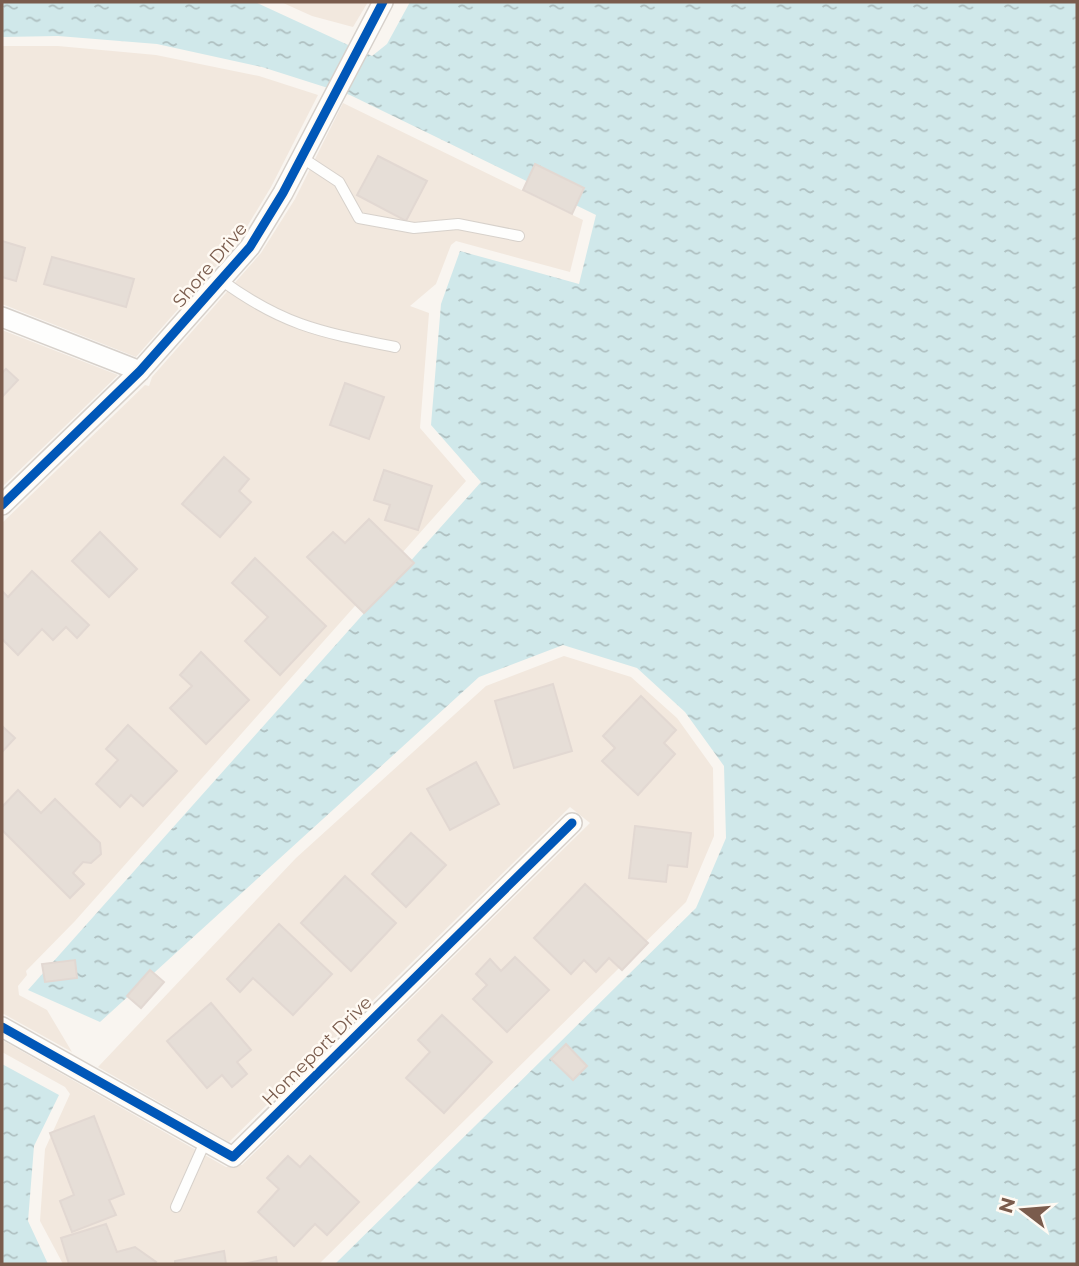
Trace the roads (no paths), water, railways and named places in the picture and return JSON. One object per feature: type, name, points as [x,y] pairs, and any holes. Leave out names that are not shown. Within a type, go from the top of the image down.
[{"type":"street","name":"Shore Drive","points":[[2,505],[141,371],[250,247],[283,193],[383,2]]},
{"type":"street","points":[[2,317],[141,371]]},
{"type":"street","name":"Homeport Drive","points":[[2,1027],[233,1157],[572,823]]},
{"type":"lane","points":[[301,156],[339,182],[359,218],[414,228],[458,224],[519,236]]},
{"type":"lane","points":[[221,280],[258,307],[308,329],[396,347]]},
{"type":"lane","points":[[176,1207],[205,1142]]},
{"type":"water","points":[[2,2],[255,2],[372,56],[387,44],[410,2],[1077,2],[1077,1264],[335,1264],[696,908],[726,838],[724,766],[685,712],[637,668],[563,645],[479,677],[100,1022],[28,990],[481,482],[431,425],[441,304],[460,251],[579,284],[596,215],[350,95],[262,67],[157,44],[58,36],[2,37]]},
{"type":"water","points":[[2,1064],[59,1095],[34,1146],[28,1221],[48,1264],[2,1264]]}]
